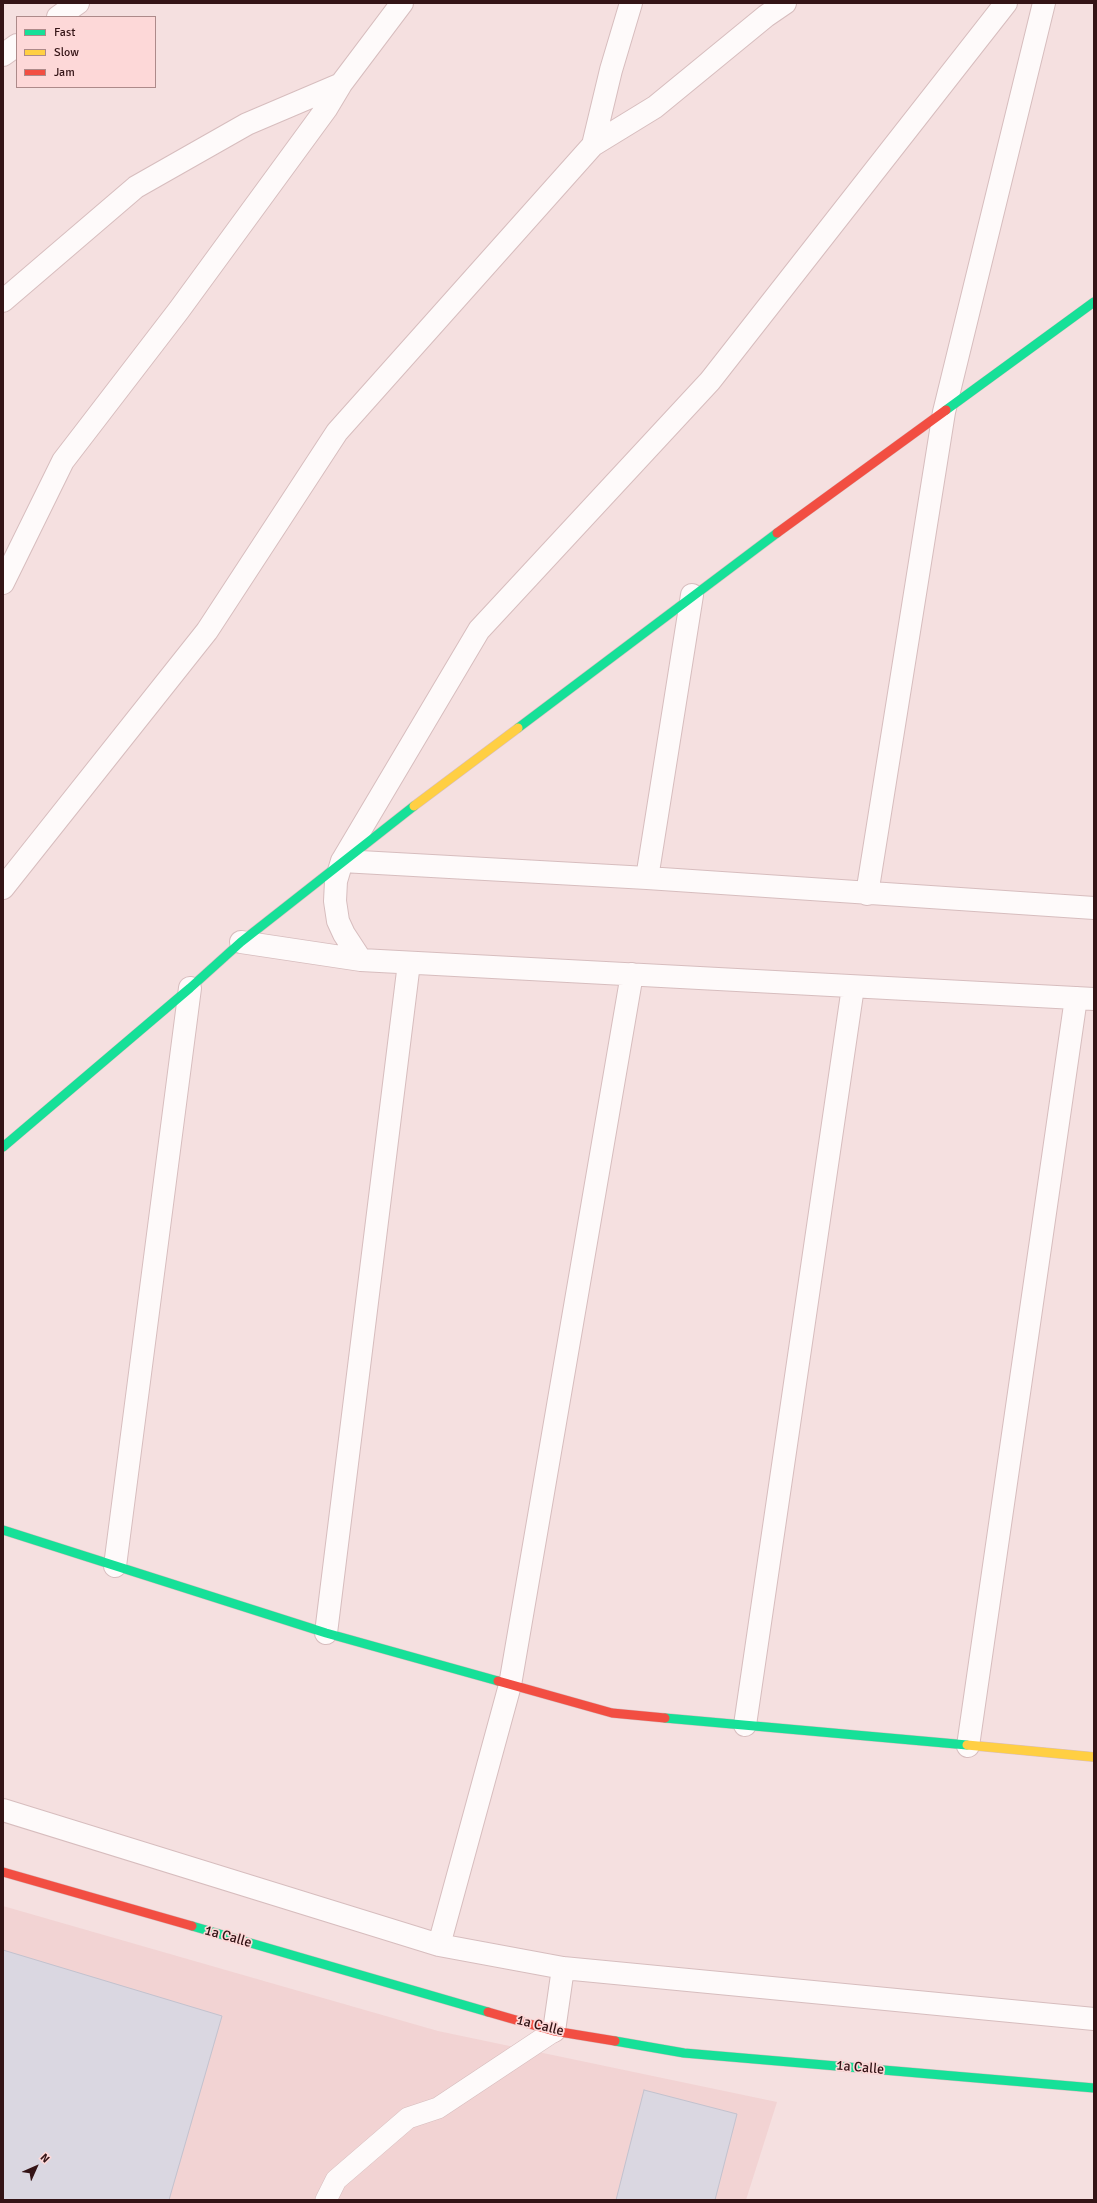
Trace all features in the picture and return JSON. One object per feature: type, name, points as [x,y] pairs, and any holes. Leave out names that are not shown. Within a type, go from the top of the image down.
[{"type":"street","points":[[59,16],[78,3]]},
{"type":"street","points":[[3,582],[63,461],[179,310],[326,110],[341,84],[402,3]]},
{"type":"street","points":[[593,145],[610,70],[631,3]]},
{"type":"street","points":[[3,888],[207,631],[336,432],[593,145],[655,107],[766,16],[785,3]]},
{"type":"street","points":[[360,960],[347,941],[338,921],[336,881],[342,861],[479,630],[710,381],[1006,3]]},
{"type":"street","points":[[867,894],[944,412],[1044,3]]},
{"type":"street","points":[[3,55],[16,46]]},
{"type":"street","points":[[3,301],[136,187],[247,124],[341,84]]},
{"type":"street","points":[[3,1147],[190,988],[241,942],[342,861],[692,596],[1094,302]]},
{"type":"street","points":[[647,878],[692,596]]},
{"type":"street","points":[[342,861],[647,878],[867,894],[1094,908]]},
{"type":"street","points":[[241,942],[360,960],[1085,999],[968,1746]]},
{"type":"street","points":[[326,1633],[409,963]]},
{"type":"street","points":[[439,1945],[510,1685],[632,974]]},
{"type":"street","points":[[745,1725],[853,987]]},
{"type":"street","points":[[115,1566],[190,988]]},
{"type":"street","points":[[3,1530],[326,1633],[612,1713],[1094,1757]]},
{"type":"street","points":[[3,1810],[439,1945],[563,1968],[1094,2019]]},
{"type":"street","name":"1a Calle","points":[[3,1872],[554,2031],[684,2053],[1094,2088]]},
{"type":"street","points":[[554,2031],[563,1968]]},
{"type":"lane","points":[[326,2200],[336,2180],[408,2118],[438,2108],[554,2031]]},
{"type":"shaded area","points":[[3,1906],[438,2031],[777,2102],[746,2200],[3,2200]]},
{"type":"building","points":[[3,1950],[222,2016],[169,2200],[3,2200]]},
{"type":"building","points":[[644,2090],[737,2114],[715,2200],[616,2200]]},
{"type":"traffic: fast","points":[[946,410],[1094,302]]},
{"type":"traffic: fast","points":[[518,728],[777,533]]},
{"type":"traffic: fast","points":[[3,1147],[190,988],[241,942],[414,806]]},
{"type":"traffic: fast","points":[[3,1530],[326,1633],[498,1681]]},
{"type":"traffic: fast","points":[[665,1718],[967,1745]]},
{"type":"traffic: fast","points":[[192,1926],[488,2012]]},
{"type":"traffic: fast","points":[[615,2041],[684,2053],[1094,2088]]},
{"type":"traffic: slow","points":[[414,806],[518,728]]},
{"type":"traffic: slow","points":[[967,1745],[1094,1757]]},
{"type":"traffic: jam","points":[[777,533],[946,410]]},
{"type":"traffic: jam","points":[[498,1681],[612,1713],[665,1718]]},
{"type":"traffic: jam","points":[[3,1872],[192,1926]]},
{"type":"traffic: jam","points":[[488,2012],[554,2031],[615,2041]]}]
